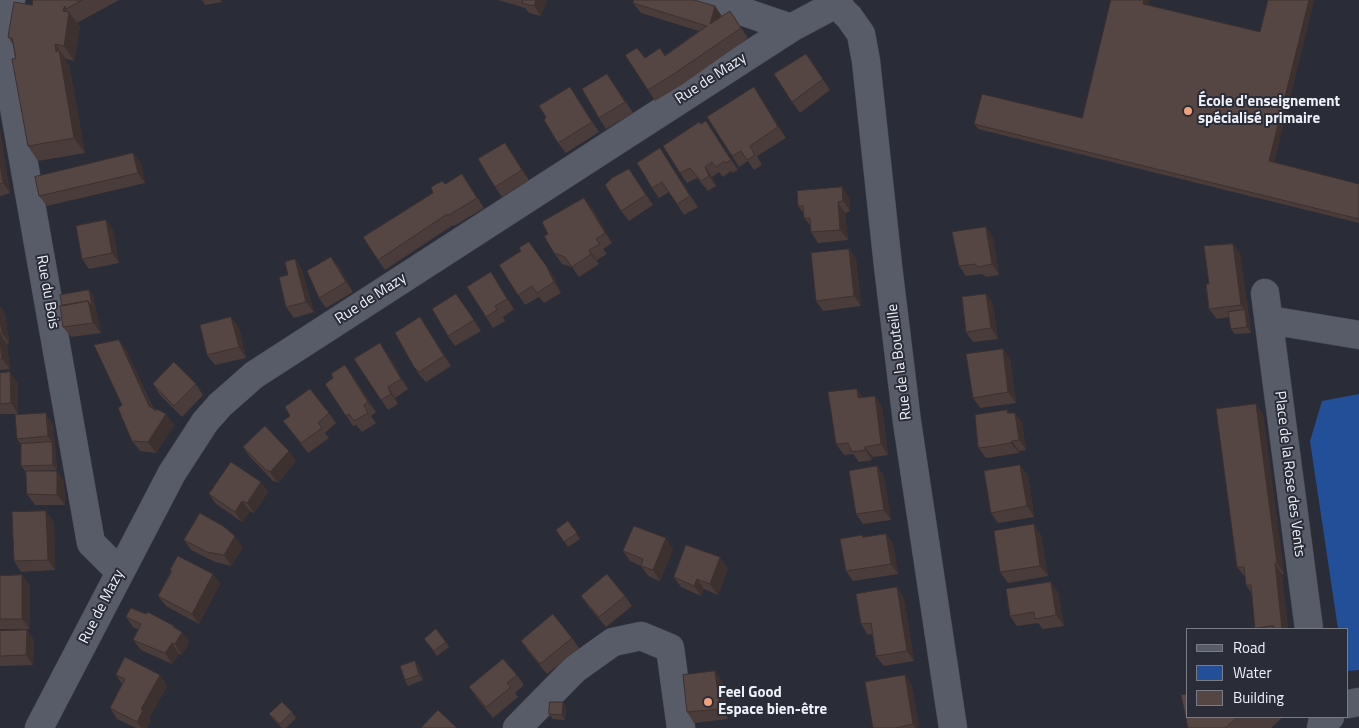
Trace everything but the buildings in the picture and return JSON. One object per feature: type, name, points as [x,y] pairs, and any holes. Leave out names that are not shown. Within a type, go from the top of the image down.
[{"type":"street","name":"Rue du Bois","points":[[11,0],[5,16],[4,51],[91,543],[120,572]]},
{"type":"street","points":[[709,0],[791,28]]},
{"type":"street","name":"Rue de Mazy","points":[[39,728],[172,473],[192,441],[220,405],[254,375],[791,28],[838,2]]},
{"type":"street","name":"Rue de la Bouteille","points":[[838,2],[861,34],[866,61],[907,422],[953,728]]},
{"type":"street","name":"Place de la Rose des Vents","points":[[1265,293],[1309,628]]},
{"type":"street","points":[[1269,320],[1359,335]]},
{"type":"street","points":[[517,728],[576,670],[613,642],[641,636],[670,648],[681,728]]},
{"type":"water","points":[[1359,394],[1359,670],[1349,671],[1349,628],[1338,628],[1310,441],[1322,401]]},
{"type":"place","name":"École d'enseignement spécialisé primaire","points":[[1188,111]]},
{"type":"place","name":"Feel Good Espace bien-être","points":[[708,702]]}]
